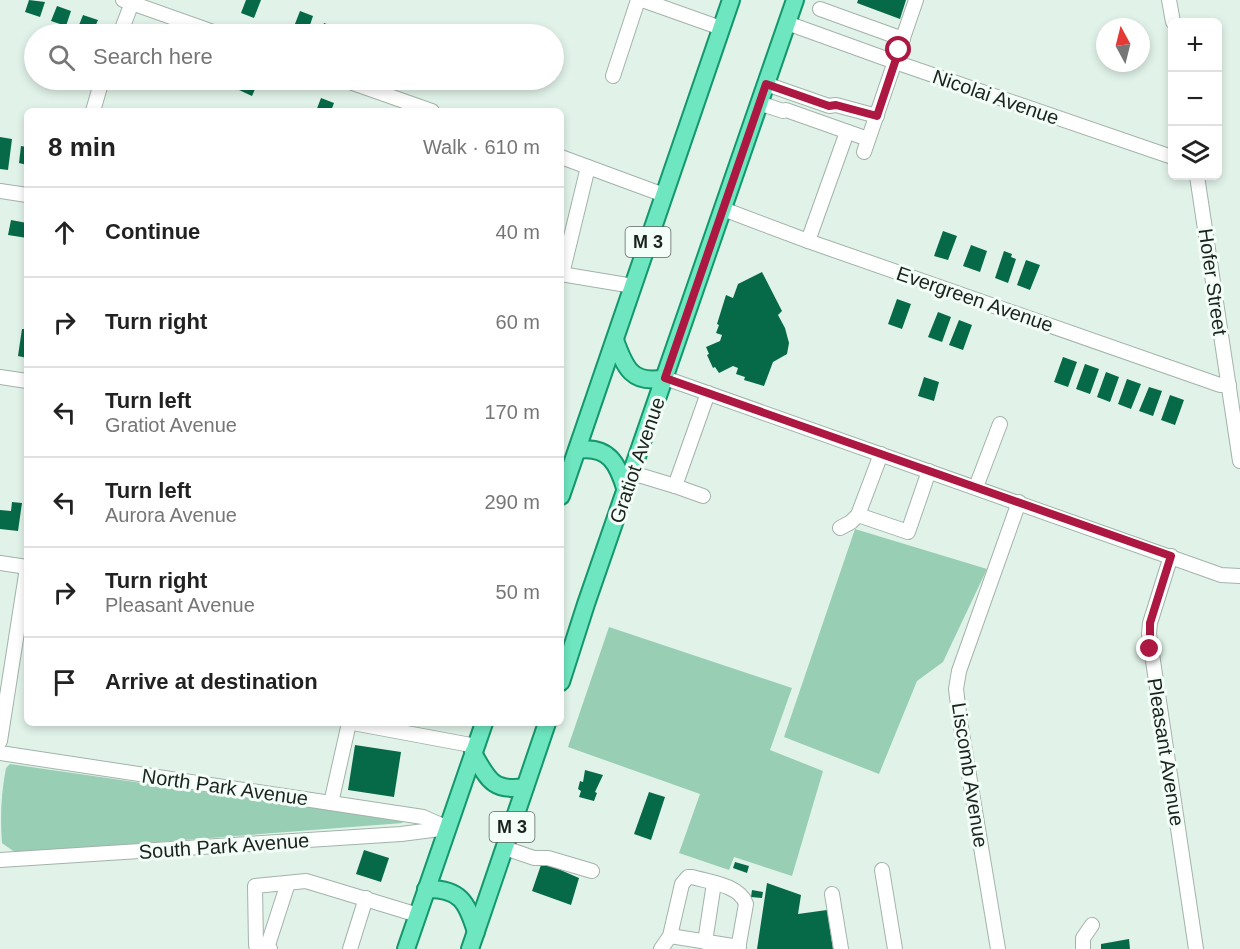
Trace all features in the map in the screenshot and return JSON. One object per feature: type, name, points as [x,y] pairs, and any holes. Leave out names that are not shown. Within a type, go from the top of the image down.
[{"type":"main road","name":"M 3","points":[[564,483],[570,458],[615,340],[731,0]]},
{"type":"main road","name":"Gratiot Avenue","points":[[564,673],[795,0]]},
{"type":"main road","points":[[615,340],[626,365],[635,376],[650,381],[665,378]]},
{"type":"main road","points":[[570,458],[594,449],[607,454],[617,467],[626,491]]},
{"type":"main road","points":[[406,949],[483,726]]},
{"type":"main road","name":"M 3","points":[[470,949],[546,726]]},
{"type":"main road","points":[[475,750],[487,777],[498,787],[506,789],[525,787]]},
{"type":"main road","points":[[426,889],[443,889],[459,897],[470,913],[476,932]]},
{"type":"street","points":[[614,76],[640,0],[721,28]]},
{"type":"street","points":[[759,103],[786,110],[847,132],[866,146],[916,0]]},
{"type":"street","points":[[1170,0],[1172,18]]},
{"type":"street","points":[[123,24],[129,1],[192,24]]},
{"type":"street","points":[[820,34],[825,10],[903,39]]},
{"type":"street","name":"Nicolai Avenue","points":[[787,22],[895,62],[1168,155]]},
{"type":"street","points":[[766,84],[829,106],[836,105],[877,116]]},
{"type":"street","points":[[94,108],[99,90]]},
{"type":"street","points":[[372,90],[423,108]]},
{"type":"street","points":[[808,241],[847,132]]},
{"type":"street","points":[[564,159],[664,195]]},
{"type":"street","points":[[564,262],[588,167]]},
{"type":"street","name":"Hofer Street","points":[[1198,180],[1240,461]]},
{"type":"street","points":[[0,191],[24,195]]},
{"type":"street","name":"Evergreen Avenue","points":[[723,209],[1220,385],[1229,385]]},
{"type":"street","points":[[564,274],[633,286]]},
{"type":"street","points":[[0,377],[24,381]]},
{"type":"street","points":[[665,378],[1221,575],[1240,576]]},
{"type":"street","points":[[675,486],[708,393]]},
{"type":"street","points":[[976,487],[1000,424]]},
{"type":"street","points":[[840,528],[858,515],[881,454]]},
{"type":"street","points":[[858,515],[908,532],[930,471]]},
{"type":"street","points":[[632,473],[703,496]]},
{"type":"street","name":"Liscomb Avenue","points":[[998,949],[956,689],[959,670],[1019,502]]},
{"type":"street","name":"Pleasant Avenue","points":[[1171,556],[1150,623],[1149,634],[1196,949]]},
{"type":"street","points":[[0,563],[24,567]]},
{"type":"street","points":[[0,741],[24,586]]},
{"type":"street","points":[[331,803],[350,726]]},
{"type":"street","points":[[365,726],[475,750]]},
{"type":"street","name":"North Park Avenue","points":[[0,753],[423,817],[448,828]]},
{"type":"street","name":"South Park Avenue","points":[[0,860],[401,834],[448,828]]},
{"type":"street","points":[[505,848],[534,858],[548,858],[592,871]]},
{"type":"street","points":[[882,870],[895,949]]},
{"type":"street","points":[[662,949],[670,936],[684,880],[692,877],[714,883],[732,889],[744,899],[746,904],[739,948],[670,936]]},
{"type":"street","points":[[288,883],[268,949],[256,945],[255,886],[306,881],[418,915]]},
{"type":"street","points":[[705,942],[714,883]]},
{"type":"street","points":[[832,894],[841,949]]},
{"type":"street","points":[[350,949],[366,898]]},
{"type":"street","points":[[1083,949],[1083,938],[1092,925]]},
{"type":"green space","points":[[855,529],[987,569],[943,662],[917,681],[879,774],[784,737]]},
{"type":"green space","points":[[609,627],[792,688],[770,750],[823,771],[792,876],[734,857],[729,870],[679,853],[700,794],[568,747]]},
{"type":"green space","points":[[10,764],[399,820],[403,823],[16,853],[2,843],[2,796],[6,768]]},
{"type":"building","points":[[29,0],[45,2],[40,17],[25,12]]},
{"type":"building","points":[[246,0],[261,0],[254,18],[241,13]]},
{"type":"building","points":[[858,0],[906,0],[900,19],[857,3]]},
{"type":"building","points":[[57,6],[71,11],[67,24],[51,21]]},
{"type":"building","points":[[300,11],[313,16],[310,24],[295,24]]},
{"type":"building","points":[[83,15],[98,20],[96,24],[79,24]]},
{"type":"building","points":[[239,90],[255,90],[252,96]]},
{"type":"building","points":[[321,98],[334,103],[332,108],[317,108]]},
{"type":"building","points":[[0,137],[12,139],[8,170],[0,169]]},
{"type":"building","points":[[21,146],[24,146],[24,164],[19,163]]},
{"type":"building","points":[[11,220],[24,222],[24,238],[8,235]]},
{"type":"building","points":[[943,231],[957,236],[948,260],[934,256]]},
{"type":"building","points":[[971,245],[987,251],[980,272],[963,266]]},
{"type":"building","points":[[1004,251],[1012,254],[1011,257],[1016,259],[1008,283],[995,278]]},
{"type":"building","points":[[1026,260],[1040,265],[1030,290],[1017,285]]},
{"type":"building","points":[[762,272],[782,311],[778,315],[789,343],[787,354],[773,362],[764,386],[744,380],[745,377],[736,374],[738,368],[733,366],[719,373],[715,367],[713,368],[706,347],[720,341],[722,335],[716,333],[719,325],[717,324],[726,295],[733,298],[738,284]]},
{"type":"building","points":[[897,299],[911,304],[902,329],[888,324]]},
{"type":"building","points":[[938,312],[951,317],[942,342],[928,337]]},
{"type":"building","points":[[959,320],[972,325],[963,350],[949,345]]},
{"type":"building","points":[[22,329],[24,329],[24,357],[18,356]]},
{"type":"building","points":[[1063,357],[1077,362],[1068,387],[1054,382]]},
{"type":"building","points":[[1085,364],[1099,369],[1090,394],[1076,389]]},
{"type":"building","points":[[1106,372],[1119,377],[1110,402],[1097,397]]},
{"type":"building","points":[[924,377],[939,382],[934,401],[918,396]]},
{"type":"building","points":[[1127,379],[1141,384],[1131,409],[1118,404]]},
{"type":"building","points":[[1149,387],[1162,391],[1153,416],[1139,411]]},
{"type":"building","points":[[1170,395],[1184,400],[1175,425],[1161,420]]},
{"type":"building","points":[[12,502],[22,503],[18,531],[0,529],[0,510],[11,511]]},
{"type":"building","points":[[355,745],[401,752],[394,797],[348,790]]},
{"type":"building","points":[[585,770],[603,775],[595,792],[597,793],[594,801],[579,797],[581,791],[578,789],[580,781],[583,782]]},
{"type":"building","points":[[649,792],[665,797],[651,840],[634,834]]},
{"type":"building","points":[[364,850],[389,858],[381,882],[356,874]]},
{"type":"building","points":[[542,862],[579,878],[571,905],[532,891]]},
{"type":"building","points":[[735,862],[749,866],[747,873],[733,868]]},
{"type":"building","points":[[767,883],[801,895],[798,914],[827,910],[833,949],[757,949]]},
{"type":"building","points":[[752,890],[763,892],[762,898],[751,897]]},
{"type":"building","points":[[1129,939],[1130,949],[1101,949],[1101,944]]},
{"type":"route","points":[[899,50],[877,116],[836,105],[829,106],[766,84],[665,378],[1171,556],[1150,623],[1150,649]]}]
